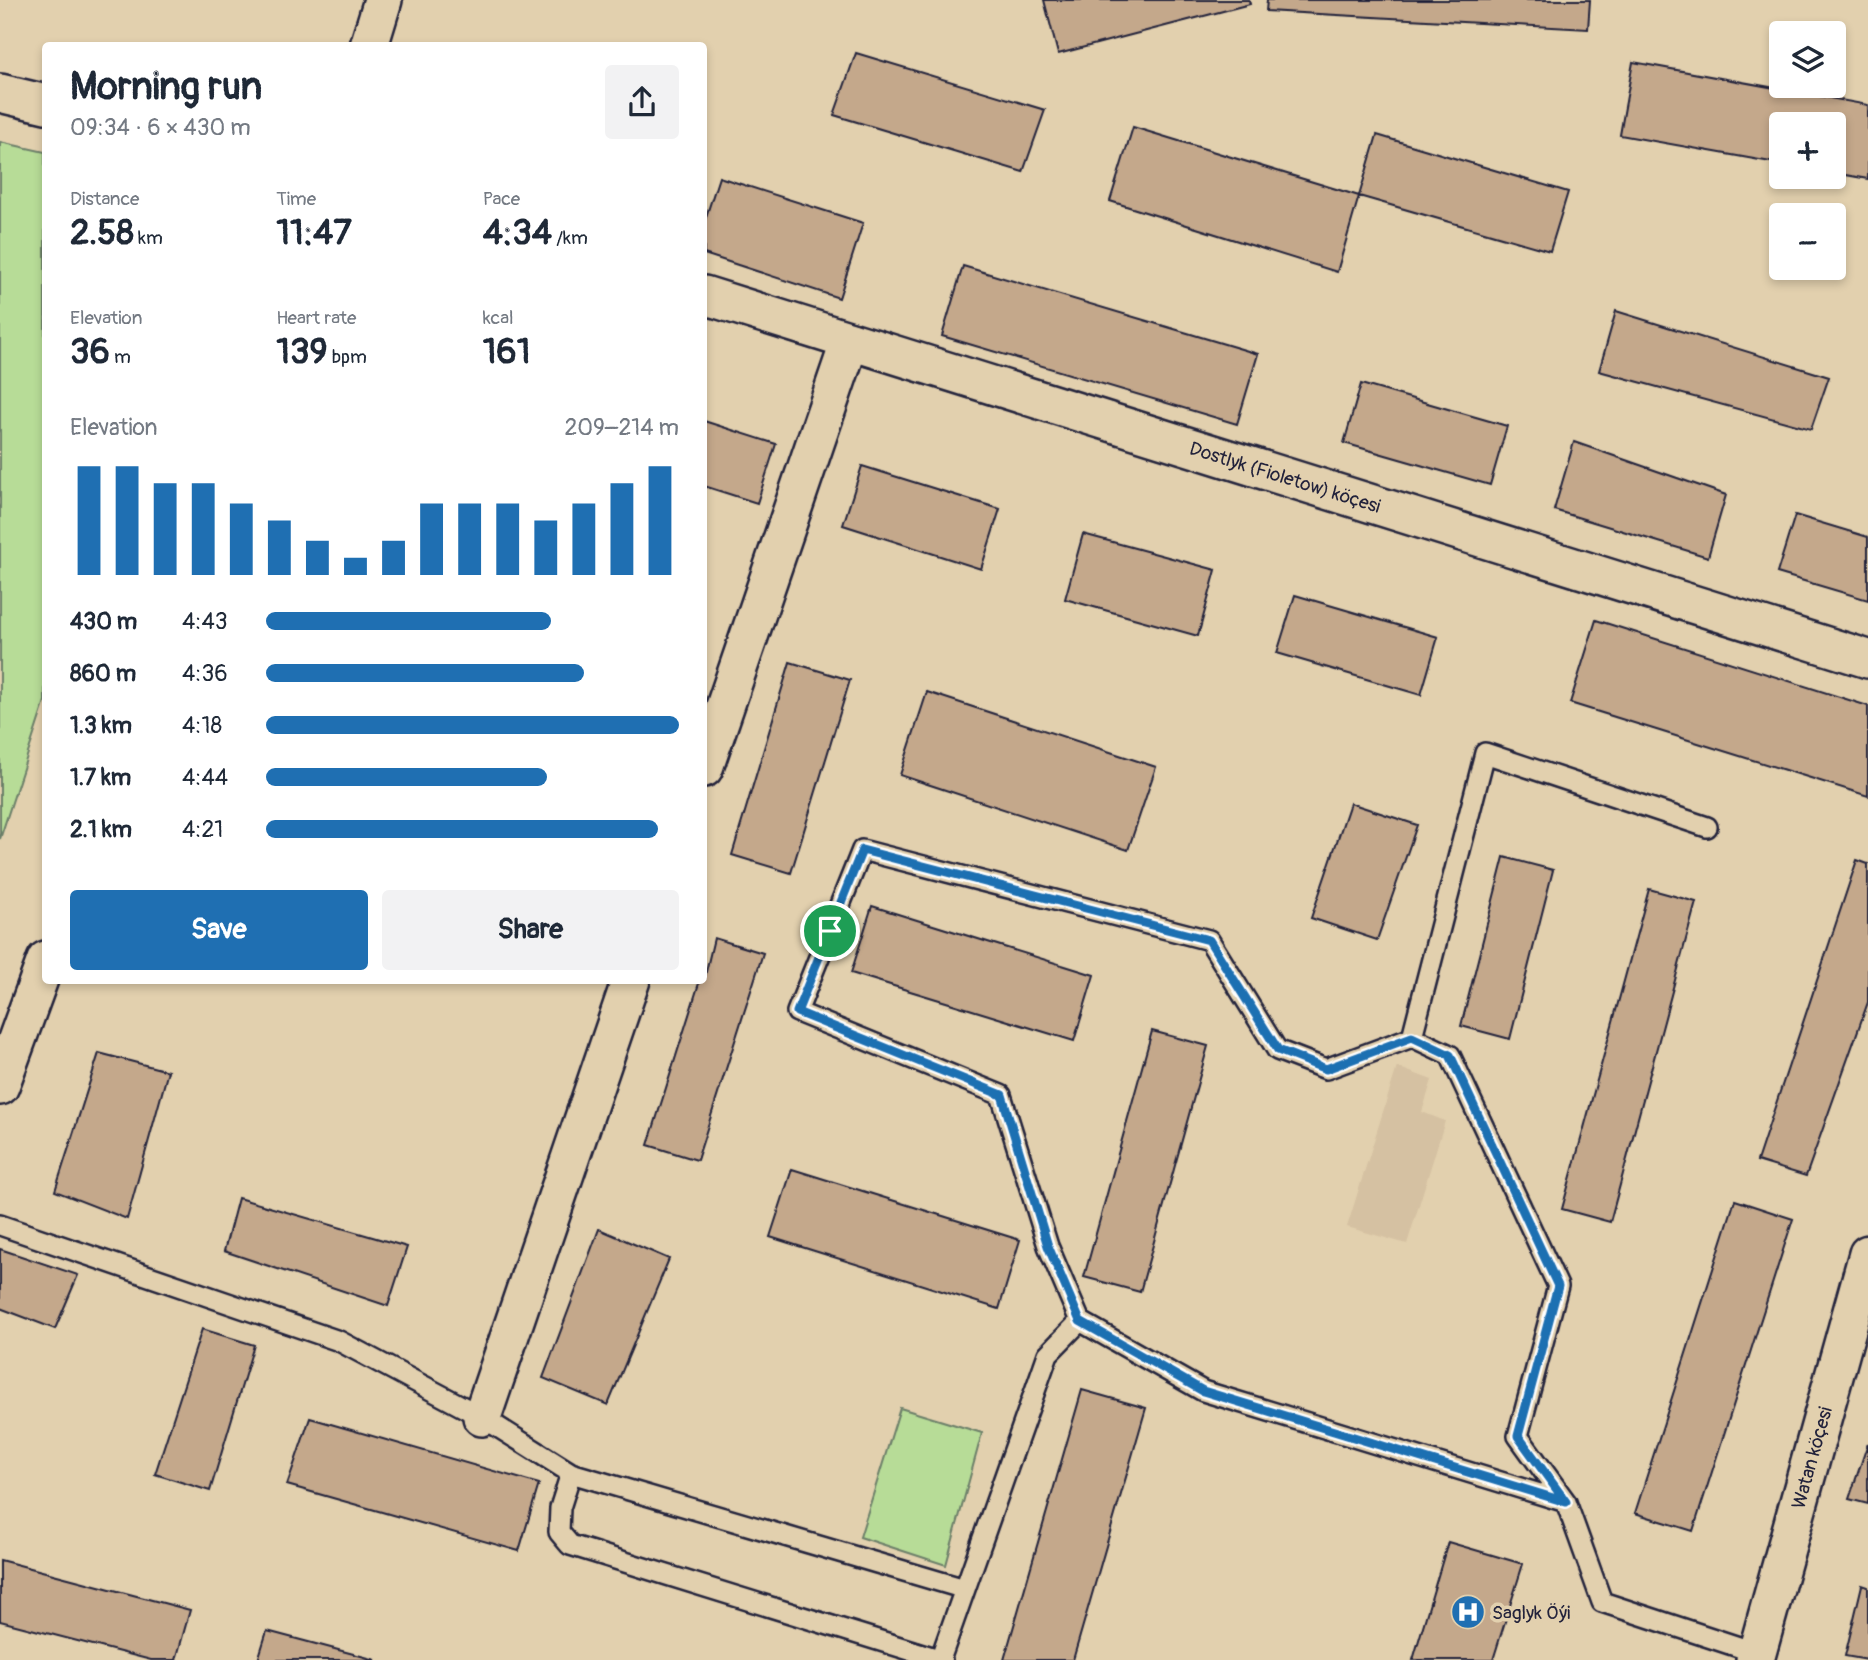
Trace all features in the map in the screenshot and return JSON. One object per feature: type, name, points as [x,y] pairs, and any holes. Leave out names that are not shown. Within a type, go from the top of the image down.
[{"type":"street","points":[[370,42],[383,0]]},
{"type":"street","points":[[0,93],[42,103]]},
{"type":"street","name":"Dostlyk (Fioletow) köçesi","points":[[707,296],[1868,659]]},
{"type":"street","points":[[707,759],[850,341]]},
{"type":"street","points":[[0,1086],[42,971]]},
{"type":"street","points":[[482,1417],[630,984]]},
{"type":"street","name":"Watan köçesi","points":[[1756,1657],[1868,1254]]},
{"type":"lane","points":[[1412,1037],[1485,753],[1707,827]]},
{"type":"lane","points":[[1566,1502],[1203,1391],[1080,1321],[1048,1246],[1002,1095],[797,1012],[862,850],[1209,940],[1278,1050],[1326,1069],[1412,1037],[1450,1055],[1558,1286],[1518,1436],[1566,1502],[1602,1602],[1756,1657]]},
{"type":"lane","points":[[0,1225],[339,1341],[482,1417],[571,1473],[965,1589]]},
{"type":"lane","points":[[571,1473],[560,1508],[559,1532],[570,1545],[942,1659],[1048,1354],[1080,1321]]},
{"type":"shaded area","points":[[1397,1067],[1432,1080],[1422,1112],[1445,1121],[1407,1244],[1347,1227]]},
{"type":"green space","points":[[0,142],[42,151],[42,710],[0,839]]},
{"type":"green space","points":[[900,1408],[982,1433],[946,1565],[860,1537]]},
{"type":"building","points":[[1044,0],[1249,0],[1250,4],[1058,54]]},
{"type":"building","points":[[1267,0],[1590,0],[1588,29],[1266,11]]},
{"type":"building","points":[[856,53],[1045,110],[1023,172],[834,115]]},
{"type":"building","points":[[1633,62],[1769,87],[1769,98],[1830,98],[1868,105],[1868,179],[1846,175],[1846,112],[1769,112],[1769,162],[1620,135]]},
{"type":"building","points":[[1133,127],[1359,196],[1337,272],[1110,201]]},
{"type":"building","points":[[1377,135],[1568,192],[1550,251],[1359,196]]},
{"type":"building","points":[[719,177],[863,223],[839,298],[707,255],[707,214]]},
{"type":"building","points":[[963,266],[1258,354],[1237,424],[942,336]]},
{"type":"building","points":[[1616,311],[1829,377],[1811,429],[1599,371]]},
{"type":"building","points":[[1361,384],[1507,426],[1490,485],[1344,443]]},
{"type":"building","points":[[707,422],[776,444],[757,503],[707,487]]},
{"type":"building","points":[[1574,442],[1726,495],[1708,557],[1554,510]]},
{"type":"building","points":[[862,466],[1000,509],[981,569],[843,525]]},
{"type":"building","points":[[1795,515],[1868,537],[1868,600],[1777,573]]},
{"type":"building","points":[[1083,534],[1216,570],[1198,636],[1065,599]]},
{"type":"building","points":[[1295,595],[1438,637],[1421,695],[1277,653]]},
{"type":"building","points":[[1596,620],[1868,706],[1868,796],[1570,703]]},
{"type":"building","points":[[790,662],[850,680],[791,873],[732,855]]},
{"type":"building","points":[[927,692],[1156,767],[1128,850],[900,775]]},
{"type":"building","points":[[1350,803],[1417,825],[1377,940],[1311,918]]},
{"type":"building","points":[[1504,857],[1553,870],[1510,1039],[1461,1026]]},
{"type":"building","points":[[1857,860],[1868,864],[1868,1002],[1806,1176],[1757,1161]]},
{"type":"building","points":[[1649,889],[1696,902],[1610,1222],[1562,1209]]},
{"type":"building","points":[[872,906],[1094,975],[1074,1041],[851,973]]},
{"type":"building","points":[[714,938],[763,953],[697,1160],[648,1145],[699,984],[707,984],[707,967]]},
{"type":"building","points":[[1152,1031],[1208,1046],[1140,1292],[1084,1277]]},
{"type":"building","points":[[99,1053],[168,1071],[127,1219],[55,1191]]},
{"type":"building","points":[[792,1169],[1020,1240],[999,1309],[770,1237]]},
{"type":"building","points":[[238,1198],[407,1247],[388,1306],[224,1251]]},
{"type":"building","points":[[1735,1200],[1793,1219],[1693,1531],[1635,1513]]},
{"type":"building","points":[[599,1229],[669,1259],[608,1405],[543,1378]]},
{"type":"building","points":[[0,1249],[78,1275],[55,1329],[0,1308]]},
{"type":"building","points":[[202,1329],[254,1345],[210,1491],[155,1474]]},
{"type":"building","points":[[1082,1390],[1146,1408],[1073,1660],[1004,1660]]},
{"type":"building","points":[[310,1418],[539,1484],[519,1551],[287,1485]]},
{"type":"building","points":[[1868,1443],[1868,1504],[1849,1499]]},
{"type":"building","name":"Saglyk Öýi","points":[[1448,1542],[1523,1564],[1493,1660],[1413,1660]]},
{"type":"building","points":[[0,1560],[190,1610],[176,1660],[151,1660],[0,1621]]},
{"type":"building","points":[[1862,1585],[1868,1587],[1868,1660],[1845,1656]]},
{"type":"building","points":[[267,1631],[376,1660],[258,1660]]},
{"type":"place","name":"Saglyk Öýi","points":[[1468,1612]]},
{"type":"route","points":[[862,850],[1209,940],[1278,1050],[1326,1069],[1412,1037],[1450,1055],[1558,1286],[1518,1436],[1566,1502],[1203,1391],[1080,1321],[1048,1246],[1002,1095],[797,1012],[830,931],[862,850]]}]
